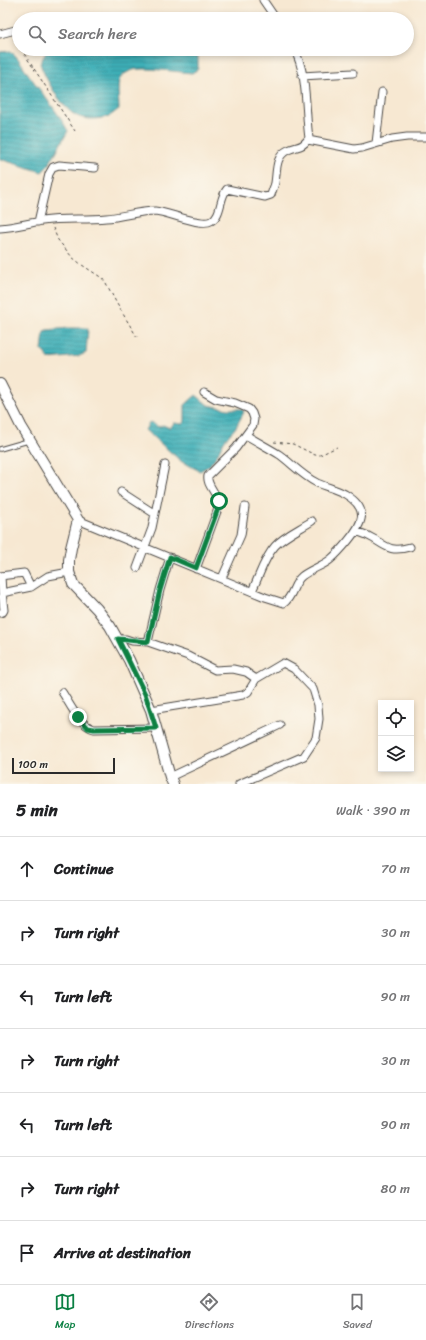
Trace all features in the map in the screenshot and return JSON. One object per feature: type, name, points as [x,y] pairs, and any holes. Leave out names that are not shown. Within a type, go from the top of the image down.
[{"type":"street","points":[[263,0],[271,12]]},
{"type":"street","points":[[0,34],[12,30]]},
{"type":"street","points":[[0,228],[11,228],[38,222],[75,218],[106,218],[154,211],[164,212],[203,223],[211,222],[217,215],[223,194],[227,189],[265,197],[271,195],[280,156],[289,149],[304,146],[309,138],[302,76],[297,56]]},
{"type":"street","points":[[302,76],[353,73]]},
{"type":"street","points":[[376,143],[382,92]]},
{"type":"street","points":[[308,140],[354,149],[407,137],[426,136]]},
{"type":"street","points":[[38,222],[49,174],[53,167],[59,165],[95,168]]},
{"type":"street","points":[[0,384],[21,426],[78,520],[284,603],[288,599],[296,581],[302,575],[331,559],[356,531],[361,522],[362,516],[356,502],[345,494],[317,483],[279,454],[262,446],[246,435]]},
{"type":"street","points":[[196,568],[219,506],[218,498],[207,478],[236,448],[253,425],[254,419],[249,409],[235,403],[216,399],[204,392]]},
{"type":"street","points":[[136,568],[146,547],[155,514],[165,465]]},
{"type":"street","points":[[121,492],[155,514]]},
{"type":"street","points":[[222,578],[241,535],[245,507]]},
{"type":"street","points":[[78,520],[70,548],[69,572],[73,584],[97,609],[110,626],[129,660],[151,710],[172,781],[280,725]]},
{"type":"street","points":[[252,591],[269,554],[281,541],[312,521]]},
{"type":"street","points":[[356,531],[374,538],[389,548],[401,550],[410,547]]},
{"type":"street","points":[[148,642],[160,590],[170,557]]},
{"type":"street","points":[[2,593],[31,587],[48,576],[69,572]]},
{"type":"street","points":[[0,613],[4,610],[0,576],[24,574],[31,587]]},
{"type":"street","points":[[118,639],[148,642],[188,656],[215,670],[233,669],[246,672],[256,679]]},
{"type":"street","points":[[151,710],[243,695],[248,692],[256,679],[283,663],[294,669],[313,689],[318,705],[319,719],[316,738],[304,756],[239,784]]},
{"type":"street","points":[[62,692],[78,717],[88,728],[156,728]]},
{"type":"lane","points":[[0,449],[30,440]]},
{"type":"path","points":[[9,31],[12,36]]},
{"type":"path","points":[[26,56],[75,131]]},
{"type":"path","points":[[50,221],[54,232],[63,247],[77,261],[102,278],[106,283],[116,304],[137,337]]},
{"type":"path","points":[[262,446],[274,442],[288,443],[315,455],[320,455],[337,447]]},
{"type":"water","points":[[11,51],[12,56],[16,56],[68,131],[48,166],[42,172],[0,159],[0,52]]},
{"type":"water","points":[[44,56],[198,56],[198,69],[192,73],[138,69],[123,75],[119,81],[119,109],[110,115],[95,119],[85,119],[76,116],[67,109],[49,83],[40,63]]},
{"type":"water","points":[[70,328],[88,329],[86,353],[79,356],[49,359],[42,350],[44,332],[46,330]]},
{"type":"water","points":[[196,395],[208,405],[228,409],[242,409],[244,412],[236,427],[224,441],[217,455],[209,466],[200,471],[182,462],[145,430],[150,422],[159,427],[163,425],[170,428],[174,423],[182,424],[185,421],[185,405]]},
{"type":"route","points":[[78,717],[88,728],[94,729],[156,728],[145,694],[118,639],[148,642],[160,590],[170,557],[196,568],[219,506],[219,501]]}]
